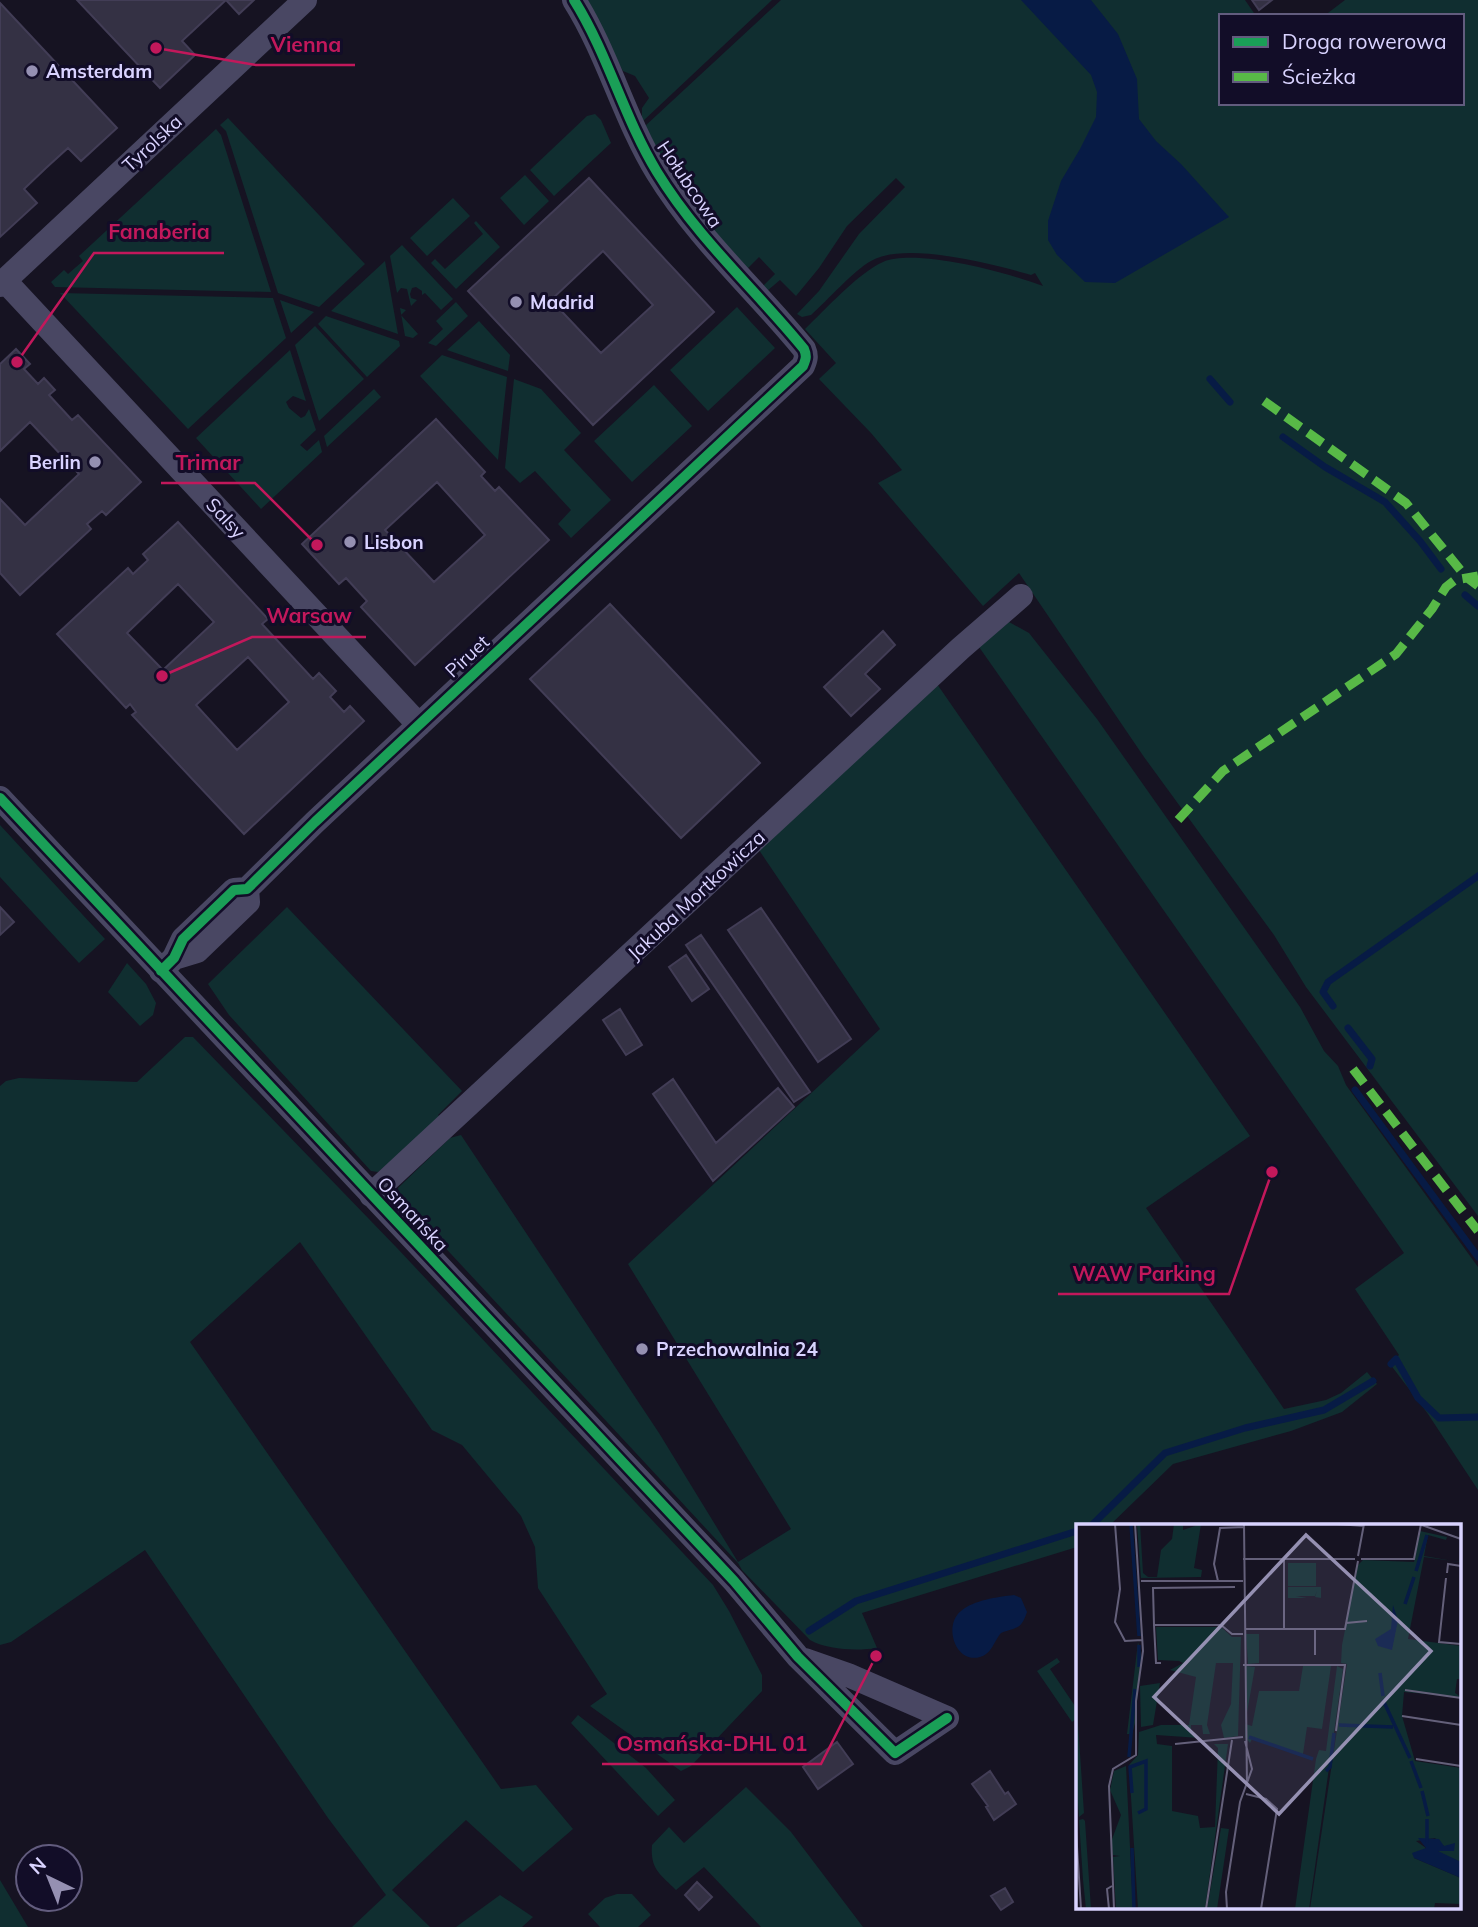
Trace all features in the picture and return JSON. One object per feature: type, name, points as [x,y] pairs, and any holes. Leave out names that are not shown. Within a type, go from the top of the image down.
[{"type":"street","name":"Tyrolska","points":[[2,283],[305,0]]},
{"type":"street","name":"Hołubcowa","points":[[573,0],[604,58],[635,131],[657,171],[710,246],[804,349],[807,355],[803,366]]},
{"type":"street","name":"Salsy","points":[[2,283],[419,725]]},
{"type":"street","name":"Piruet","points":[[167,964],[183,939],[234,890],[247,889],[279,856],[803,366]]},
{"type":"street","name":"Jakuba Mortkowicza","points":[[371,1195],[961,648],[1021,596]]},
{"type":"street","name":"Osmańska","points":[[0,798],[167,964],[371,1195],[734,1581],[798,1657],[895,1753],[947,1718],[848,1675],[798,1657]]},
{"type":"green space","points":[[585,0],[772,0],[642,122],[642,108],[649,98],[635,76],[623,71]]},
{"type":"green space","points":[[781,0],[1245,0],[1255,14],[1219,14],[1219,105],[1464,105],[1464,14],[1327,14],[1345,0],[1478,0],[1478,1216],[1306,987],[1274,935],[1144,757],[1019,573],[983,606],[878,483],[902,470],[819,379],[836,363],[805,329],[853,283],[883,262],[898,258],[939,260],[986,269],[1043,286],[1035,273],[1031,275],[950,256],[905,253],[886,255],[864,266],[811,315],[802,317],[797,314],[819,291],[859,234],[905,187],[896,178],[847,226],[819,268],[796,296],[780,280],[767,291],[763,286],[775,274],[759,257],[747,269],[691,201],[644,127]]},
{"type":"green space","points":[[595,114],[601,120],[611,143],[554,196],[530,170],[587,116]]},
{"type":"green space","points":[[228,118],[365,264],[319,307],[278,293],[226,131],[220,125]]},
{"type":"green space","points":[[216,129],[221,135],[271,292],[55,287],[51,282],[64,270],[68,274],[83,261],[79,256]]},
{"type":"green space","points":[[525,175],[549,201],[524,225],[500,198]]},
{"type":"green space","points":[[453,198],[470,216],[427,256],[410,238]]},
{"type":"green space","points":[[476,221],[500,247],[456,289],[431,263],[435,259],[445,269],[483,234],[474,223]]},
{"type":"green space","points":[[402,245],[453,299],[441,310],[416,287],[412,288],[410,294],[411,298],[417,300],[411,306],[407,289],[401,288],[397,293],[390,256]]},
{"type":"green space","points":[[385,261],[398,334],[331,311]]},
{"type":"green space","points":[[60,293],[273,298],[286,338],[188,429]]},
{"type":"green space","points":[[280,300],[314,312],[291,333]]},
{"type":"green space","points":[[456,302],[468,316],[436,346],[428,343],[443,329],[436,321]]},
{"type":"green space","points":[[737,307],[775,348],[708,411],[670,370]]},
{"type":"green space","points":[[401,315],[418,334],[413,338],[405,336]]},
{"type":"green space","points":[[326,316],[399,341],[400,346],[367,377],[318,324]]},
{"type":"green space","points":[[479,321],[510,355],[508,371],[447,350]]},
{"type":"green space","points":[[315,326],[364,379],[319,421],[295,345]]},
{"type":"green space","points":[[290,350],[306,401],[293,396],[286,402],[301,418],[309,409],[316,430],[300,445],[307,451],[319,440],[322,452],[261,509],[196,438]]},
{"type":"green space","points":[[442,355],[507,377],[498,460],[420,376]]},
{"type":"green space","points":[[514,379],[541,389],[581,433],[564,450],[611,500],[571,538],[558,524],[571,510],[535,471],[520,483],[505,468]]},
{"type":"green space","points":[[654,385],[692,426],[632,482],[594,441]]},
{"type":"green space","points":[[374,389],[381,397],[327,447],[324,436]]},
{"type":"green space","points":[[1009,622],[1029,633],[1097,719],[1300,1007],[1324,1051],[1338,1066],[1346,1085],[1478,1267],[1478,1490],[1428,1414],[1390,1364],[1399,1355],[1355,1289],[1404,1253],[979,647]]},
{"type":"green space","points":[[937,684],[1250,1136],[1146,1208],[1284,1409],[1326,1400],[1341,1393],[1367,1372],[1377,1384],[1342,1412],[1291,1431],[1173,1464],[1111,1524],[1076,1524],[1076,1547],[862,1613],[877,1648],[843,1649],[810,1640],[742,1570],[399,1198],[398,1188],[450,1138],[461,1135],[659,1433],[738,1562],[791,1529],[628,1264],[880,1029],[759,850]]},
{"type":"green space","points":[[0,825],[105,939],[79,963],[0,877]]},
{"type":"green space","points":[[287,907],[462,1091],[438,1115],[442,1119],[378,1172],[371,1171],[229,1015],[208,984]]},
{"type":"green space","points":[[127,963],[146,984],[156,1003],[153,1015],[140,1026],[108,992]]},
{"type":"green space","points":[[185,1037],[193,1037],[397,1248],[713,1585],[762,1675],[762,1691],[691,1766],[681,1771],[590,1706],[607,1694],[538,1588],[535,1547],[521,1516],[462,1445],[432,1430],[300,1242],[190,1342],[501,1789],[536,1785],[573,1829],[523,1872],[466,1820],[392,1890],[430,1927],[352,1927],[386,1895],[328,1818],[145,1550],[11,1642],[0,1645],[0,1086],[6,1081],[19,1078],[137,1082]]},
{"type":"green space","points":[[1057,1658],[1060,1662],[1050,1669],[1076,1708],[1076,1719],[1072,1722],[1037,1671]]},
{"type":"green space","points":[[578,1715],[646,1768],[675,1800],[658,1816],[571,1723]]},
{"type":"green space","points":[[746,1787],[791,1832],[863,1927],[761,1927],[704,1867],[676,1890],[661,1875],[654,1866],[652,1845],[669,1827],[684,1843]]},
{"type":"green space","points":[[0,1880],[14,1904],[14,1913],[20,1913],[28,1927],[0,1927]]},
{"type":"green space","points":[[617,1894],[632,1894],[651,1915],[638,1927],[600,1927],[588,1914],[605,1898]]},
{"type":"green space","points":[[500,1895],[533,1917],[522,1927],[456,1927]]},
{"type":"water","points":[[1021,0],[1091,0],[1118,34],[1137,79],[1139,119],[1156,141],[1229,217],[1115,283],[1085,282],[1057,255],[1048,240],[1048,221],[1061,181],[1096,117],[1097,92],[1091,75]]},
{"type":"water","points":[[1014,1595],[1021,1598],[1027,1612],[1020,1625],[1001,1633],[984,1655],[971,1658],[964,1655],[954,1642],[953,1634],[953,1625],[961,1611],[972,1604]]},
{"type":"building","points":[[77,0],[226,0],[182,41],[195,55],[160,88]]},
{"type":"building","points":[[226,0],[254,0],[239,14]]},
{"type":"building","points":[[1252,0],[1272,0],[1259,10]]},
{"type":"building","name":"Amsterdam","points":[[0,3],[117,128],[81,161],[68,148],[46,168],[24,189],[37,203],[0,237]]},
{"type":"building","name":"Madrid","points":[[589,178],[714,312],[593,425],[468,291]],"holes":[[[603,251],[653,305],[601,353],[551,300]]]},
{"type":"building","name":"Berlin","points":[[16,349],[30,364],[24,369],[38,384],[44,378],[55,390],[49,395],[72,420],[78,415],[141,482],[106,515],[102,511],[87,524],[91,529],[20,595],[0,573],[0,499],[25,525],[79,474],[30,422],[0,451],[0,364]]},
{"type":"building","name":"Lisbon","points":[[436,419],[485,472],[481,476],[495,491],[499,487],[549,540],[415,665],[361,607],[367,601],[346,578],[339,584],[302,544]],"holes":[[[437,482],[485,535],[434,582],[385,530]]]},
{"type":"building","points":[[178,522],[268,619],[262,624],[313,679],[319,673],[336,691],[330,697],[344,712],[350,706],[364,721],[244,834],[132,715],[136,712],[130,704],[126,708],[57,634],[128,568],[133,574],[148,560],[143,554]],"holes":[[[178,584],[214,622],[163,670],[127,633]],[[248,657],[289,702],[237,750],[196,705]]]},
{"type":"building","points":[[610,604],[760,763],[681,838],[530,679]]},
{"type":"building","points":[[883,631],[895,645],[865,674],[880,689],[851,716],[824,687]]},
{"type":"building","points":[[0,907],[14,922],[0,935]]},
{"type":"building","points":[[761,908],[851,1039],[818,1062],[728,930]]},
{"type":"building","points":[[701,935],[810,1092],[794,1102],[686,945]]},
{"type":"building","points":[[686,955],[709,989],[692,1001],[669,967]]},
{"type":"building","points":[[620,1009],[642,1045],[626,1055],[603,1020]]},
{"type":"building","points":[[673,1079],[716,1143],[778,1088],[794,1107],[713,1181],[653,1094]]},
{"type":"building","points":[[837,1742],[853,1764],[818,1789],[803,1767]]},
{"type":"building","points":[[990,1771],[1005,1794],[1008,1792],[1016,1804],[994,1820],[986,1807],[988,1806],[972,1784]]},
{"type":"building","points":[[697,1882],[712,1897],[699,1910],[685,1895]]},
{"type":"building","points":[[1005,1888],[1013,1902],[1001,1910],[991,1896]]},
{"type":"waterway","points":[[1210,379],[1230,402]]},
{"type":"waterway","points":[[1283,437],[1325,467],[1385,502],[1441,569]]},
{"type":"waterway","points":[[1465,595],[1478,606]]},
{"type":"waterway","points":[[1333,1006],[1323,992],[1328,982],[1478,876]]},
{"type":"waterway","points":[[1348,1028],[1372,1059],[1370,1066]]},
{"type":"waterway","points":[[1355,1090],[1478,1257]]},
{"type":"waterway","points":[[1391,1364],[1396,1359],[1418,1398],[1439,1418],[1478,1417]]},
{"type":"waterway","points":[[1093,1524],[1165,1453],[1245,1428],[1324,1410],[1373,1381]]},
{"type":"waterway","points":[[809,1631],[856,1601],[1076,1531]]},
{"type":"marked path","points":[[1264,401],[1406,503],[1466,577],[1478,586]]},
{"type":"marked path","points":[[1178,820],[1223,771],[1396,654],[1446,587],[1455,580],[1478,576]]},
{"type":"marked path","points":[[1353,1069],[1478,1231]]},
{"type":"cycle path","points":[[161,971],[174,958],[183,939],[234,890],[247,889],[315,822],[803,366],[806,357],[804,349],[709,242],[657,172],[635,130],[597,42],[574,0]]},
{"type":"cycle path","points":[[0,798],[734,1581],[798,1657],[895,1753],[947,1718]]},
{"type":"place","name":"Vienna","points":[[156,48]]},
{"type":"place","name":"Amsterdam","points":[[32,71]]},
{"type":"place","name":"Madrid","points":[[516,302]]},
{"type":"place","name":"Fanaberia","points":[[17,362]]},
{"type":"place","name":"Berlin","points":[[95,462]]},
{"type":"place","name":"Lisbon","points":[[350,542]]},
{"type":"place","name":"Trimar","points":[[317,545]]},
{"type":"place","name":"Warsaw","points":[[162,676]]},
{"type":"place","name":"WAW Parking","points":[[1272,1172]]},
{"type":"place","name":"Przechowalnia 24","points":[[642,1349]]},
{"type":"place","name":"Osmańska-DHL 01","points":[[876,1656]]}]
